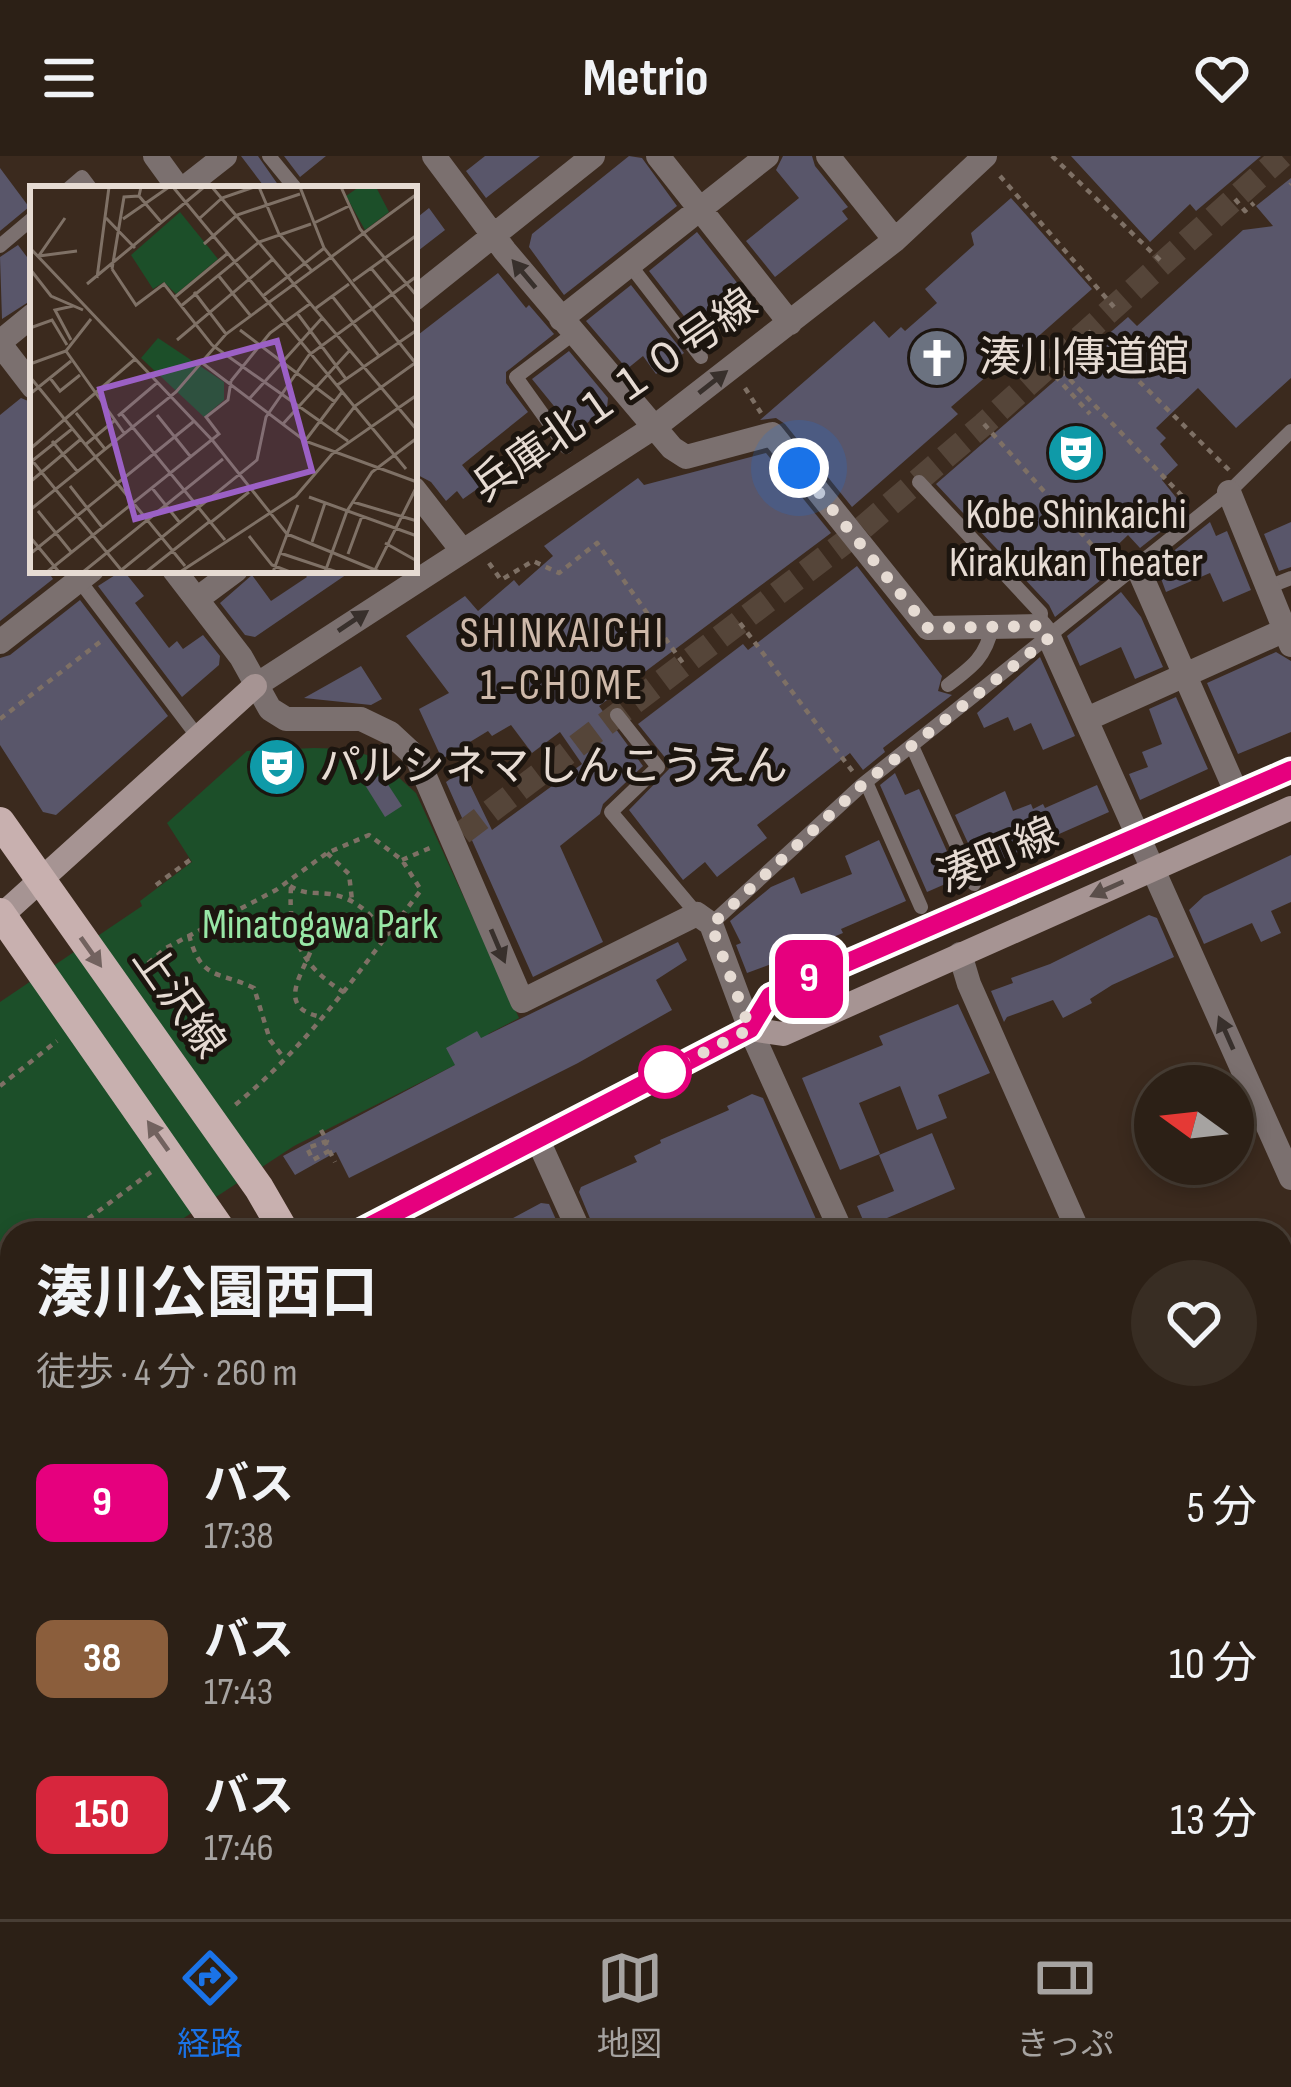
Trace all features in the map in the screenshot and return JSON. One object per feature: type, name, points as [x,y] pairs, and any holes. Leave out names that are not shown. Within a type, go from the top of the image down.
[{"type":"main road","name":"上沢線","points":[[0,822],[278,1221]]},
{"type":"main road","points":[[1,914],[215,1221]]},
{"type":"street","points":[[155,156],[179,186]]},
{"type":"street","points":[[185,186],[225,156]]},
{"type":"street","points":[[434,156],[567,327],[672,448],[686,457],[772,434],[928,628],[1045,632],[1291,1178]]},
{"type":"street","points":[[417,297],[593,156]]},
{"type":"street","points":[[658,156],[790,323]]},
{"type":"street","points":[[567,327],[630,265],[767,156]]},
{"type":"street","points":[[828,156],[895,240]]},
{"type":"street","name":"兵庫北１１０号線","points":[[1,914],[255,686],[656,426],[992,165]]},
{"type":"street","points":[[30,318],[0,343],[30,383]]},
{"type":"street","points":[[1087,719],[1184,676],[1288,638],[1279,583],[1234,486]]},
{"type":"street","points":[[417,493],[460,549]]},
{"type":"street","points":[[1129,572],[1184,676],[1237,794]]},
{"type":"street","points":[[176,573],[241,657],[270,709],[286,719],[361,719],[390,733],[416,758],[446,841],[522,1001],[704,919],[837,1221]]},
{"type":"street","points":[[197,599],[232,573]]},
{"type":"street","points":[[0,641],[86,575]]},
{"type":"street","name":"湊町線","points":[[379,1221],[750,1029],[770,996],[1291,770]]},
{"type":"street","name":"湊町線","points":[[750,1029],[783,1034],[1291,808]]},
{"type":"street","points":[[960,954],[1074,1221]]},
{"type":"street","points":[[537,1138],[575,1221]]},
{"type":"lane","points":[[269,156],[294,186]]},
{"type":"lane","points":[[0,246],[30,221]]},
{"type":"lane","points":[[630,265],[701,357]]},
{"type":"lane","points":[[566,447],[516,377],[567,327]]},
{"type":"lane","points":[[616,716],[658,767],[611,812],[704,919],[1045,632],[1129,572],[1234,486],[1291,431]]},
{"type":"lane","points":[[919,482],[1041,614],[1045,632]]},
{"type":"lane","points":[[86,575],[117,628],[198,737]]},
{"type":"lane","points":[[948,685],[981,660],[992,627]]},
{"type":"lane","points":[[912,746],[974,884]]},
{"type":"lane","points":[[864,783],[921,907]]},
{"type":"path","points":[[1052,156],[1164,264]]},
{"type":"path","points":[[992,165],[1114,307]]},
{"type":"path","points":[[1235,199],[1245,211],[1254,203]]},
{"type":"path","points":[[1088,331],[1234,486]]},
{"type":"path","points":[[1090,414],[1050,364],[1200,514]]},
{"type":"path","points":[[745,388],[761,414]]},
{"type":"path","points":[[984,424],[1129,572]]},
{"type":"path","points":[[489,563],[501,580],[533,562],[559,573],[597,543],[685,666]]},
{"type":"path","points":[[740,623],[864,783]]},
{"type":"path","points":[[0,719],[117,628]]},
{"type":"path","points":[[166,948],[289,884],[327,853],[369,835],[402,860],[421,890],[345,993],[255,1088]]},
{"type":"path","points":[[402,860],[446,841]]},
{"type":"path","points":[[327,853],[349,874],[352,900]]},
{"type":"path","points":[[156,885],[190,860]]},
{"type":"path","points":[[289,884],[308,895],[352,900],[387,935]]},
{"type":"path","points":[[289,884],[296,946],[305,962],[345,993]]},
{"type":"path","points":[[290,918],[308,926],[314,938],[296,985],[297,1004],[322,1017]]},
{"type":"path","points":[[189,935],[194,955],[204,968],[254,988],[270,1040],[284,1058]]},
{"type":"path","points":[[0,1086],[27,1067]]},
{"type":"path","points":[[321,1130],[327,1141],[307,1148],[314,1160],[332,1150]]},
{"type":"path","points":[[311,1163],[302,1147],[321,1136],[335,1162]]},
{"type":"path","points":[[86,1221],[122,1195]]},
{"type":"green space","name":"Minatogawa Park","points":[[347,749],[377,758],[416,793],[519,1018],[488,1034],[493,1046],[294,1146],[179,1221],[0,1221],[0,1002],[142,906],[140,901],[192,862],[167,823],[247,751]]},
{"type":"building","points":[[241,156],[258,156],[279,186],[264,186]]},
{"type":"building","points":[[284,156],[326,156],[300,177]]},
{"type":"building","points":[[485,156],[540,156],[486,198],[466,171]]},
{"type":"building","points":[[629,156],[642,158],[677,206],[564,295],[529,247],[532,234]]},
{"type":"building","points":[[783,156],[812,156],[848,207],[842,211],[848,219],[775,277],[746,241],[799,198],[776,170]]},
{"type":"building","points":[[1071,156],[1261,156],[1196,211],[1190,204],[1150,242]]},
{"type":"building","points":[[0,168],[29,207],[0,231]]},
{"type":"building","points":[[1291,178],[1291,378],[1236,428],[1198,388],[1156,428],[1166,438],[1160,444],[1178,465],[1162,480],[1187,511],[1140,548],[1128,535],[1098,564],[1107,575],[1055,617],[936,484],[1128,317],[1137,326],[1243,230],[1273,226],[1256,206]]},
{"type":"building","points":[[1011,198],[1092,289],[951,407],[958,414],[852,507],[785,424],[776,418],[760,420],[874,321],[889,338],[901,327],[905,331],[937,303],[925,289],[974,245],[971,233]]},
{"type":"building","points":[[429,208],[445,230],[417,252],[417,218]]},
{"type":"building","points":[[697,232],[746,294],[744,302],[701,338],[649,271]]},
{"type":"building","points":[[18,245],[30,261],[30,301],[2,319],[0,257]]},
{"type":"building","points":[[498,273],[554,334],[506,372],[506,383],[528,412],[462,465],[480,487],[463,499],[457,491],[446,501],[431,482],[417,475],[417,336]]},
{"type":"building","points":[[631,285],[684,353],[656,374],[643,356],[627,369],[586,321]]},
{"type":"building","points":[[569,351],[608,398],[607,408],[575,432],[532,379]]},
{"type":"building","points":[[21,398],[30,402],[30,573],[49,573],[53,579],[0,621],[0,415]]},
{"type":"building","points":[[766,453],[831,533],[599,706],[643,766],[603,804],[600,814],[560,846],[603,942],[533,977],[446,782],[463,770],[492,830],[582,764],[560,732],[532,753],[511,725],[492,736],[488,731],[442,759],[419,709],[449,693],[406,636],[465,596],[478,611],[514,580],[519,586],[553,556],[544,546],[638,478],[644,485]]},
{"type":"building","points":[[1210,522],[1216,536],[1227,531],[1251,590],[1223,602],[1210,573],[1166,592],[1156,565]]},
{"type":"building","points":[[1291,522],[1291,567],[1279,571],[1264,534]]},
{"type":"building","points":[[857,566],[942,676],[938,691],[952,695],[883,748],[885,752],[863,770],[850,753],[757,825],[767,838],[717,877],[705,862],[683,880],[629,810],[669,769],[638,724],[743,644],[748,650]]},
{"type":"building","points":[[125,573],[144,596],[135,603],[169,648],[177,641],[183,649],[203,635],[220,656],[219,665],[182,697],[98,586]]},
{"type":"building","points":[[304,573],[349,573],[255,637],[245,635],[220,603],[252,575],[271,601],[307,577]]},
{"type":"building","points":[[1121,592],[1141,617],[1163,667],[1135,679],[1121,647],[1080,666],[1067,636]]},
{"type":"building","points":[[80,600],[168,716],[56,815],[43,812],[0,745],[0,658]]},
{"type":"building","points":[[1276,652],[1291,661],[1291,732],[1238,754],[1207,683]]},
{"type":"building","points":[[1040,657],[1075,736],[1043,750],[1031,723],[1014,731],[1008,717],[984,728],[977,713]]},
{"type":"building","points":[[361,666],[382,699],[371,705],[304,698]]},
{"type":"building","points":[[1176,697],[1208,769],[1140,800],[1129,774],[1148,767],[1142,752],[1162,744],[1149,709]]},
{"type":"building","points":[[895,773],[905,795],[919,789],[959,878],[927,892],[880,785]]},
{"type":"building","points":[[381,774],[402,806],[385,817],[365,785]]},
{"type":"building","points":[[1097,785],[1109,812],[980,869],[955,815],[1005,791],[1013,811],[1031,804],[1033,809],[1043,804],[1045,808]]},
{"type":"building","points":[[879,840],[906,901],[841,929],[843,933],[822,945],[747,973],[736,945],[741,943],[730,921],[771,887],[794,877],[801,894],[852,874],[845,856]]},
{"type":"building","points":[[1291,855],[1291,902],[1271,911],[1281,933],[1261,942],[1252,923],[1204,944],[1189,910],[1204,896]]},
{"type":"building","points":[[1149,915],[1157,918],[1174,957],[1112,985],[1090,999],[1092,1003],[1063,1018],[1053,1000],[1004,1022],[991,991]]},
{"type":"building","points":[[678,942],[687,960],[656,980],[672,1010],[578,1063],[349,1178],[336,1152],[295,1175],[283,1156],[455,1065],[446,1048],[477,1031],[481,1038]]},
{"type":"building","points":[[958,1004],[990,1073],[938,1095],[947,1118],[917,1130],[900,1086],[859,1103],[880,1154],[840,1170],[802,1078],[883,1045],[879,1036]]},
{"type":"building","points":[[752,1094],[763,1098],[817,1221],[591,1221],[581,1187],[637,1162],[634,1156],[729,1110],[727,1106]]},
{"type":"building","points":[[932,1133],[955,1189],[880,1221],[863,1221],[857,1206],[894,1191],[879,1155]]},
{"type":"building","points":[[541,1203],[549,1204],[557,1221],[507,1221]]},
{"type":"tunnel","points":[[462,833],[853,536],[1282,156]]},
{"type":"bus line","name":"9","points":[[379,1221],[750,1029],[770,996],[1291,770]]},
{"type":"place","name":"湊川傳道館","points":[[937,358]]},
{"type":"place","name":"Kobe Shinkaichi Kirakukan Theater","points":[[1076,453]]},
{"type":"place","name":"パルシネマ しんこうえん","points":[[277,767]]},
{"type":"district","name":"SHINKAICHI 1-CHOME","points":[[563,659]]},
{"type":"route","points":[[665,1072],[750,1029],[711,925],[862,785],[1049,638],[1040,626],[928,628],[799,468]]}]
